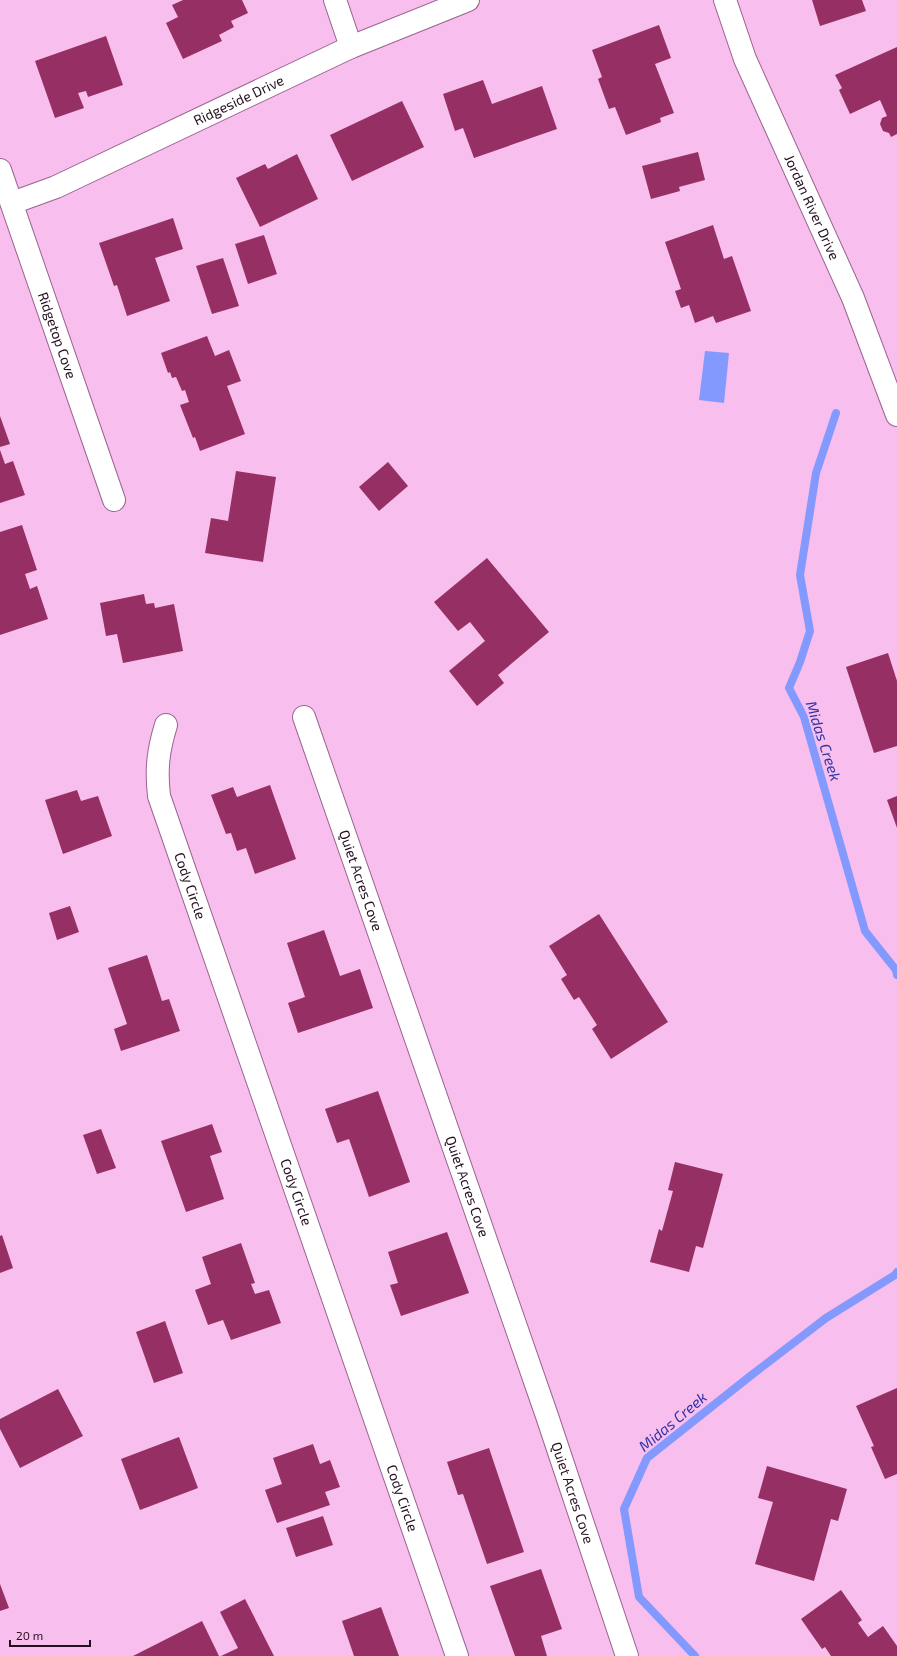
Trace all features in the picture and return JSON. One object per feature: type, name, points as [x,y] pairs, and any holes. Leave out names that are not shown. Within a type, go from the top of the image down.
[{"type":"street","points":[[335,0],[350,47]]},
{"type":"street","name":"Ridgeside Drive","points":[[12,204],[56,187],[350,47],[468,0]]},
{"type":"street","name":"Jordan River Drive","points":[[725,0],[745,59],[853,298],[897,415]]},
{"type":"street","name":"Ridgetop Cove","points":[[0,170],[114,500]]},
{"type":"street","name":"Quiet Acres Cove","points":[[304,717],[547,1416],[627,1656]]},
{"type":"street","name":"Cody Circle","points":[[166,725],[159,749],[158,764],[160,796],[457,1656]]},
{"type":"water","points":[[705,351],[729,353],[724,403],[699,400]]},
{"type":"building","points":[[183,0],[242,0],[248,13],[231,21],[234,27],[219,35],[222,41],[183,59],[166,23],[178,17],[172,5]]},
{"type":"building","points":[[812,0],[862,0],[866,11],[820,26]]},
{"type":"building","points":[[659,25],[671,58],[655,64],[674,113],[660,118],[661,122],[626,135],[615,107],[609,109],[598,79],[602,77],[592,50]]},
{"type":"building","points":[[106,36],[123,85],[88,97],[86,91],[78,93],[84,108],[55,118],[35,61]]},
{"type":"building","points":[[897,47],[897,134],[891,137],[889,133],[883,131],[880,124],[882,118],[887,116],[880,100],[850,114],[839,90],[842,88],[835,75]]},
{"type":"building","points":[[483,80],[492,104],[542,86],[557,129],[474,158],[463,128],[455,131],[443,94]]},
{"type":"building","points":[[402,101],[424,147],[352,181],[330,135]]},
{"type":"building","points":[[698,152],[705,180],[679,187],[680,191],[651,199],[642,166]]},
{"type":"building","points":[[297,154],[318,199],[260,227],[236,178],[265,164],[268,169]]},
{"type":"building","points":[[173,218],[183,249],[155,258],[170,301],[127,316],[117,285],[114,286],[99,243]]},
{"type":"building","points":[[713,225],[724,259],[732,256],[751,311],[716,323],[713,316],[695,323],[689,305],[681,308],[675,291],[681,289],[665,242]]},
{"type":"building","points":[[264,235],[277,274],[248,284],[235,244]]},
{"type":"building","points":[[223,258],[239,306],[212,314],[196,266]]},
{"type":"building","points":[[207,336],[215,356],[229,350],[241,381],[227,386],[245,434],[200,451],[195,437],[193,438],[180,405],[189,402],[185,390],[182,391],[176,377],[172,378],[170,372],[168,373],[161,353]]},
{"type":"building","points":[[0,416],[10,444],[0,447]]},
{"type":"building","points":[[0,450],[5,464],[13,461],[25,495],[0,503]]},
{"type":"building","points":[[388,462],[408,486],[379,511],[359,487]]},
{"type":"building","points":[[236,471],[276,477],[263,562],[205,553],[211,518],[228,521]]},
{"type":"building","points":[[22,525],[37,570],[25,574],[30,589],[37,586],[48,619],[0,635],[0,532]]},
{"type":"building","points":[[487,558],[549,632],[498,675],[504,683],[477,706],[449,671],[485,641],[470,622],[458,631],[434,602]]},
{"type":"building","points":[[144,594],[146,604],[154,603],[155,608],[174,604],[183,651],[123,663],[117,634],[106,636],[100,603]]},
{"type":"building","points":[[888,653],[897,681],[897,746],[874,753],[846,667]]},
{"type":"building","points":[[270,785],[296,859],[255,874],[246,848],[237,851],[231,833],[226,834],[211,795],[233,787],[237,797]]},
{"type":"building","points":[[77,790],[81,801],[98,796],[112,836],[63,854],[45,800]]},
{"type":"building","points":[[897,796],[897,828],[887,800]]},
{"type":"building","points":[[70,906],[79,932],[57,940],[49,913]]},
{"type":"building","points":[[599,914],[668,1022],[611,1059],[592,1029],[597,1025],[579,997],[574,1000],[561,979],[567,975],[549,946]]},
{"type":"building","points":[[324,930],[340,976],[360,969],[373,1008],[298,1033],[288,1003],[305,997],[287,943]]},
{"type":"building","points":[[147,955],[162,1001],[169,999],[180,1031],[121,1051],[114,1029],[127,1024],[108,968]]},
{"type":"building","points":[[378,1091],[410,1182],[369,1197],[349,1139],[337,1143],[325,1109]]},
{"type":"building","points":[[212,1124],[222,1152],[210,1156],[224,1199],[186,1212],[161,1141]]},
{"type":"building","points":[[101,1129],[116,1168],[97,1174],[83,1135]]},
{"type":"building","points":[[675,1162],[723,1174],[703,1248],[696,1246],[689,1272],[650,1262],[659,1229],[662,1231],[673,1191],[668,1190]]},
{"type":"building","points":[[447,1232],[469,1293],[401,1316],[390,1285],[398,1283],[388,1252]]},
{"type":"building","points":[[2,1235],[13,1268],[0,1273],[0,1236]]},
{"type":"building","points":[[241,1243],[255,1283],[251,1284],[255,1294],[269,1290],[281,1323],[231,1340],[223,1320],[208,1325],[195,1290],[211,1284],[202,1257]]},
{"type":"building","points":[[165,1321],[183,1373],[154,1383],[136,1332]]},
{"type":"building","points":[[897,1388],[897,1474],[885,1479],[871,1447],[874,1446],[856,1406]]},
{"type":"building","points":[[58,1389],[83,1436],[20,1468],[0,1429],[0,1419]]},
{"type":"building","points":[[179,1437],[198,1488],[140,1510],[121,1459]]},
{"type":"building","points":[[313,1444],[320,1464],[330,1460],[340,1487],[325,1492],[330,1505],[277,1523],[265,1490],[282,1484],[273,1458]]},
{"type":"building","points":[[489,1448],[524,1552],[487,1564],[463,1494],[458,1495],[447,1462]]},
{"type":"building","points":[[767,1466],[847,1489],[838,1521],[831,1519],[814,1581],[755,1564],[773,1502],[758,1498]]},
{"type":"building","points":[[323,1516],[333,1545],[296,1557],[286,1528]]},
{"type":"building","points":[[541,1569],[562,1629],[541,1636],[547,1656],[515,1656],[490,1586]]},
{"type":"building","points":[[0,1584],[9,1608],[0,1611]]},
{"type":"building","points":[[841,1590],[862,1620],[858,1623],[868,1637],[883,1626],[897,1646],[897,1656],[831,1656],[825,1647],[822,1649],[801,1619]]},
{"type":"building","points":[[245,1599],[274,1656],[221,1656],[238,1648],[220,1612]]},
{"type":"building","points":[[381,1607],[399,1656],[354,1656],[342,1621]]},
{"type":"building","points":[[202,1621],[219,1656],[133,1656]]},
{"type":"waterway","name":"Midas Creek","points":[[836,413],[816,473],[800,575],[810,631],[800,662],[789,688],[804,717],[865,931],[896,970],[897,975]]},
{"type":"waterway","name":"Midas Creek","points":[[695,1656],[639,1597],[624,1509],[647,1458],[826,1318],[895,1275],[897,1272]]}]
